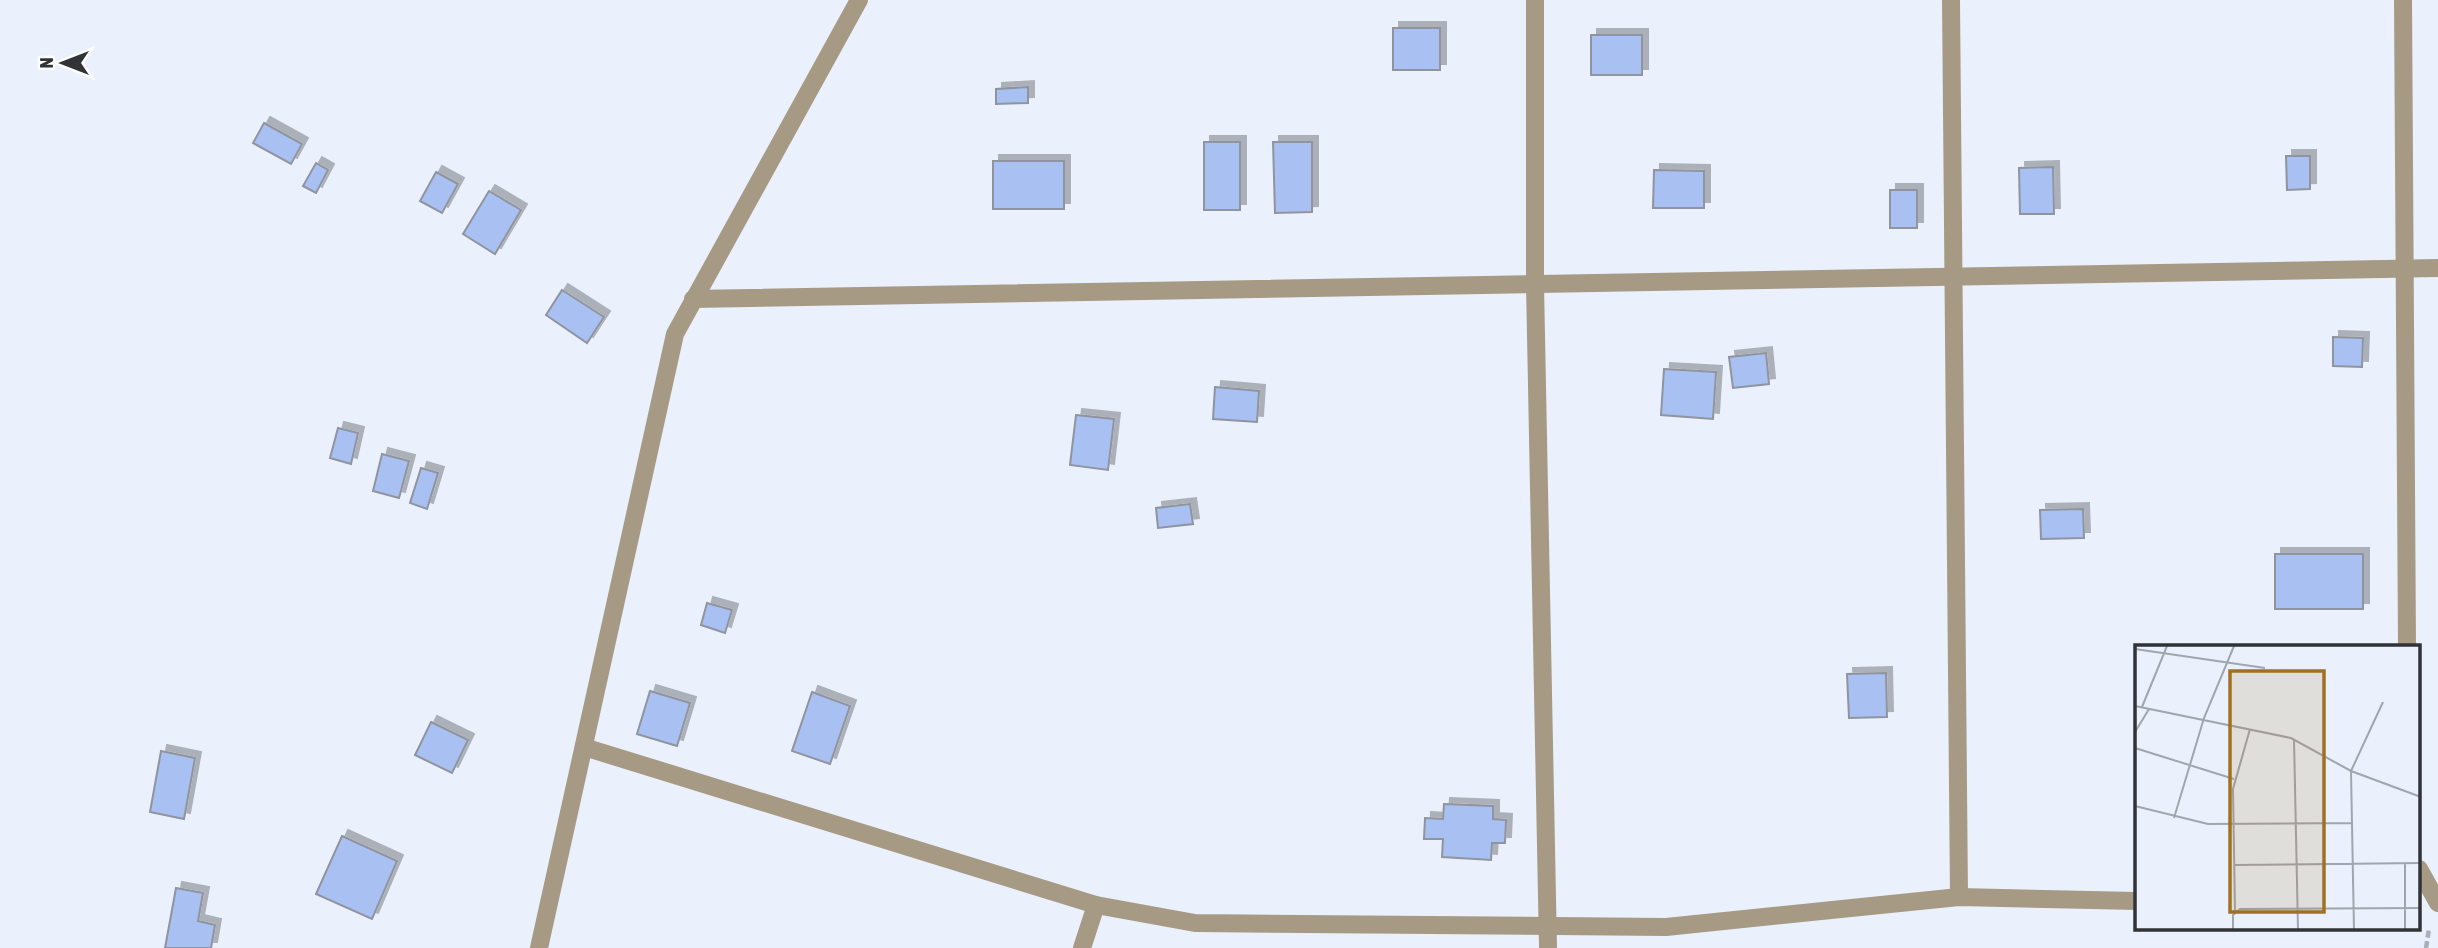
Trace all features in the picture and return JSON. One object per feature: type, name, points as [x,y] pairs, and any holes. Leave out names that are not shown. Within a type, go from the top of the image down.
[{"type":"street","points":[[539,948],[676,334],[859,0]]},
{"type":"street","points":[[1535,0],[1535,284],[1548,948]]},
{"type":"street","points":[[1951,0],[1959,897]]},
{"type":"street","points":[[2403,0],[2407,645]]},
{"type":"street","points":[[693,299],[2438,268]]},
{"type":"street","points":[[584,747],[1096,905],[1195,923],[1666,927],[1959,897],[2135,901]]},
{"type":"street","points":[[2420,872],[2430,901]]},
{"type":"street","points":[[1082,948],[1096,905]]},
{"type":"building","points":[[1393,28],[1440,28],[1440,70],[1393,70]]},
{"type":"building","points":[[1591,35],[1642,35],[1642,75],[1591,75]]},
{"type":"building","points":[[1028,87],[1028,103],[996,104],[996,89]]},
{"type":"building","points":[[264,123],[302,144],[291,164],[253,143]]},
{"type":"building","points":[[1204,142],[1240,142],[1240,210],[1204,210]]},
{"type":"building","points":[[1273,142],[1312,142],[1312,212],[1275,213]]},
{"type":"building","points":[[2286,156],[2310,156],[2310,189],[2287,190]]},
{"type":"building","points":[[993,161],[1064,161],[1064,209],[993,209]]},
{"type":"building","points":[[316,163],[328,170],[316,193],[303,186]]},
{"type":"building","points":[[2053,167],[2054,214],[2020,214],[2019,168]]},
{"type":"building","points":[[1654,170],[1704,171],[1704,208],[1653,208]]},
{"type":"building","points":[[436,172],[458,184],[442,213],[420,201]]},
{"type":"building","points":[[1890,190],[1917,190],[1917,228],[1890,228]]},
{"type":"building","points":[[489,191],[521,210],[495,254],[463,234]]},
{"type":"building","points":[[562,290],[604,317],[587,343],[546,315]]},
{"type":"building","points":[[2333,337],[2363,338],[2362,367],[2333,366]]},
{"type":"building","points":[[1766,353],[1769,384],[1733,388],[1729,357]]},
{"type":"building","points":[[1664,369],[1716,372],[1713,419],[1661,415]]},
{"type":"building","points":[[1215,387],[1259,391],[1257,422],[1213,419]]},
{"type":"building","points":[[1076,415],[1114,419],[1108,470],[1070,465]]},
{"type":"building","points":[[338,428],[358,433],[351,464],[330,458]]},
{"type":"building","points":[[382,454],[409,461],[399,498],[373,491]]},
{"type":"building","points":[[421,468],[438,473],[427,509],[410,503]]},
{"type":"building","points":[[1190,504],[1193,524],[1158,528],[1156,508]]},
{"type":"building","points":[[2083,509],[2084,538],[2041,539],[2040,510]]},
{"type":"building","points":[[2275,554],[2363,554],[2363,609],[2275,609]]},
{"type":"building","points":[[707,603],[732,610],[725,633],[701,625]]},
{"type":"building","points":[[1886,673],[1887,717],[1849,718],[1847,674]]},
{"type":"building","points":[[650,691],[690,703],[677,746],[637,734]]},
{"type":"building","points":[[812,692],[850,706],[830,764],[792,751]]},
{"type":"building","points":[[431,722],[468,740],[452,773],[415,755]]},
{"type":"building","points":[[161,751],[195,758],[184,819],[150,812]]},
{"type":"building","points":[[1444,804],[1493,806],[1493,819],[1506,820],[1505,843],[1492,843],[1491,860],[1442,857],[1443,839],[1424,839],[1425,818],[1443,819]]},
{"type":"building","points":[[342,836],[397,861],[372,919],[316,894]]},
{"type":"building","points":[[176,888],[203,893],[198,921],[215,925],[211,948],[165,948]]}]
